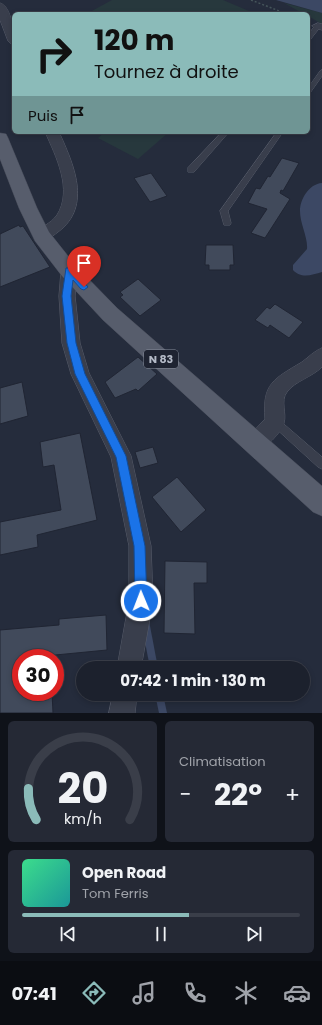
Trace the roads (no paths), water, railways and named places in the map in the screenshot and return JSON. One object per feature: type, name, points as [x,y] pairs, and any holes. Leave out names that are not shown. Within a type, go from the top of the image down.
[{"type":"main road","name":"N 83","points":[[0,138],[28,208],[42,236],[69,271],[110,314],[322,503]]},
{"type":"street","points":[[0,6],[12,36]]},
{"type":"street","points":[[42,236],[63,219],[70,204],[70,179],[65,161],[53,134]]},
{"type":"street","points":[[69,271],[67,296],[71,343],[80,374],[120,456],[140,546],[141,601],[131,661]]},
{"type":"street","points":[[255,444],[275,422],[273,408],[275,393],[281,383],[316,362],[322,356]]},
{"type":"street","points":[[122,713],[124,701]]},
{"type":"lane","points":[[310,37],[320,26]]},
{"type":"lane","points":[[310,89],[322,72]]},
{"type":"lane","points":[[191,170],[224,134]]},
{"type":"lane","points":[[227,223],[224,211],[279,134]]},
{"type":"lane","points":[[275,422],[322,464]]},
{"type":"water","points":[[276,0],[322,0],[322,13]]},
{"type":"water","points":[[322,183],[322,272],[311,275],[300,275],[293,270],[293,265],[307,249],[307,244],[300,216],[300,206],[309,189]]},
{"type":"waterway","points":[[146,626],[153,661]]},
{"type":"waterway","points":[[160,701],[163,713]]}]
